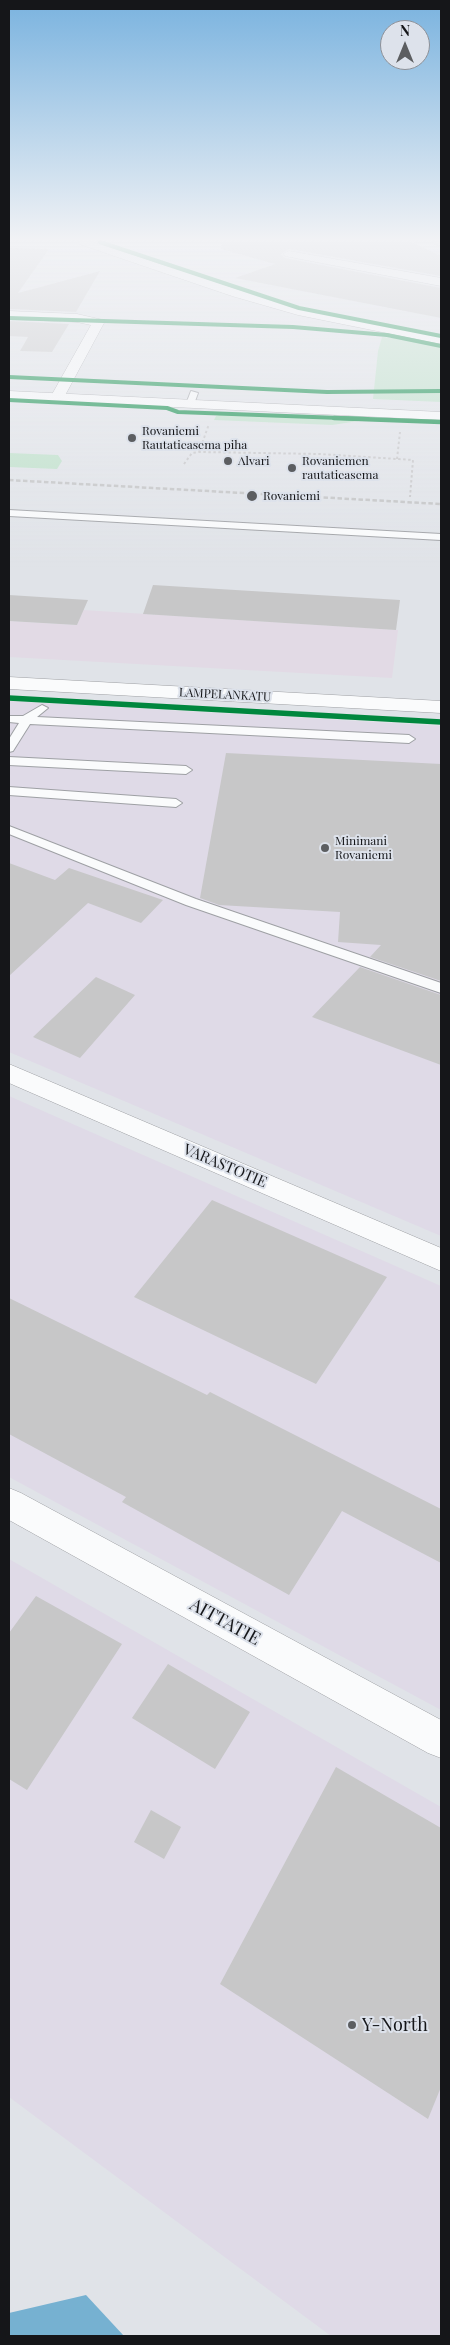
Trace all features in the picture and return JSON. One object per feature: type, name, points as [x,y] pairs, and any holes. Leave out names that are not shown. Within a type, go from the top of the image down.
[{"type":"street","points":[[60,393],[83,351]]},
{"type":"street","points":[[9,385],[60,393]]},
{"type":"street","points":[[9,396],[60,393],[192,399],[441,405]]},
{"type":"street","points":[[192,399],[441,416]]},
{"type":"street","name":"LAMPELANKATU","points":[[9,670],[441,692]]},
{"type":"street","name":"LAMPELANKATU","points":[[9,683],[441,707]]},
{"type":"street","name":"VARASTOTIE","points":[[9,1073],[441,1260]]},
{"type":"street","name":"AITTATIE","points":[[9,1503],[441,1740]]},
{"type":"lane","points":[[9,513],[441,537]]},
{"type":"lane","points":[[9,748],[27,719],[42,708]]},
{"type":"lane","points":[[9,719],[409,739]]},
{"type":"lane","points":[[9,762],[186,770]]},
{"type":"lane","points":[[9,791],[176,803]]},
{"type":"lane","points":[[9,830],[191,902],[441,988]]},
{"type":"path","points":[[199,452],[207,427],[212,421]]},
{"type":"path","points":[[397,459],[400,436]]},
{"type":"path","points":[[184,464],[192,453],[199,452],[320,455],[412,460],[410,497]]},
{"type":"shaded area","points":[[83,610],[398,630],[392,678],[9,657],[9,621],[77,625]]},
{"type":"shaded area","points":[[9,701],[441,726],[441,1236],[9,1052]]},
{"type":"shaded area","points":[[9,1096],[441,1286],[441,1710],[9,1477]]},
{"type":"shaded area","points":[[9,1559],[441,1807],[441,2336],[331,2336],[9,2097]]},
{"type":"green space","points":[[378,351],[441,351],[441,402],[373,399]]},
{"type":"green space","points":[[223,414],[299,415],[372,419],[332,425],[214,420],[216,416]]},
{"type":"green space","points":[[9,453],[58,455],[62,461],[57,469],[9,467]]},
{"type":"water","points":[[86,2295],[124,2336],[9,2336],[9,2313]]},
{"type":"building","points":[[153,585],[400,600],[396,630],[143,614]]},
{"type":"building","points":[[9,595],[88,600],[77,625],[9,621]]},
{"type":"building","name":"Minimani Rovaniemi","points":[[226,753],[441,764],[441,981],[370,957],[381,945],[338,942],[340,912],[219,905],[200,898]]},
{"type":"building","points":[[9,863],[55,880],[69,868],[163,900],[141,923],[88,903],[9,976]]},
{"type":"building","points":[[360,967],[441,995],[441,1065],[312,1017]]},
{"type":"building","points":[[96,977],[135,995],[80,1058],[33,1037]]},
{"type":"building","points":[[212,1200],[387,1277],[316,1384],[134,1297]]},
{"type":"building","points":[[9,1298],[207,1395],[210,1392],[441,1509],[441,1563],[342,1511],[289,1595],[122,1502],[126,1497],[9,1434]]},
{"type":"building","points":[[36,1596],[122,1644],[27,1790],[9,1779],[9,1633]]},
{"type":"building","points":[[168,1664],[250,1712],[215,1769],[132,1718]]},
{"type":"building","points":[[336,1767],[441,1828],[441,2087],[428,2119],[220,1984]]},
{"type":"building","points":[[151,1810],[181,1827],[164,1859],[134,1842]]},
{"type":"railway","points":[[9,480],[441,504]]},
{"type":"cycle path","points":[[9,377],[327,392],[441,391]]},
{"type":"cycle path","points":[[9,400],[167,408],[178,412],[441,422]]},
{"type":"cycle path","points":[[9,698],[441,722]]},
{"type":"place","name":"Rovaniemi Rautatieasema piha","points":[[132,438]]},
{"type":"place","name":"Alvari","points":[[228,461]]},
{"type":"place","name":"Rovaniemen rautatieasema","points":[[292,468]]},
{"type":"place","name":"Rovaniemi","points":[[252,496]]},
{"type":"place","name":"Minimani Rovaniemi","points":[[325,848]]},
{"type":"place","name":"Y-North","points":[[352,2025]]}]
